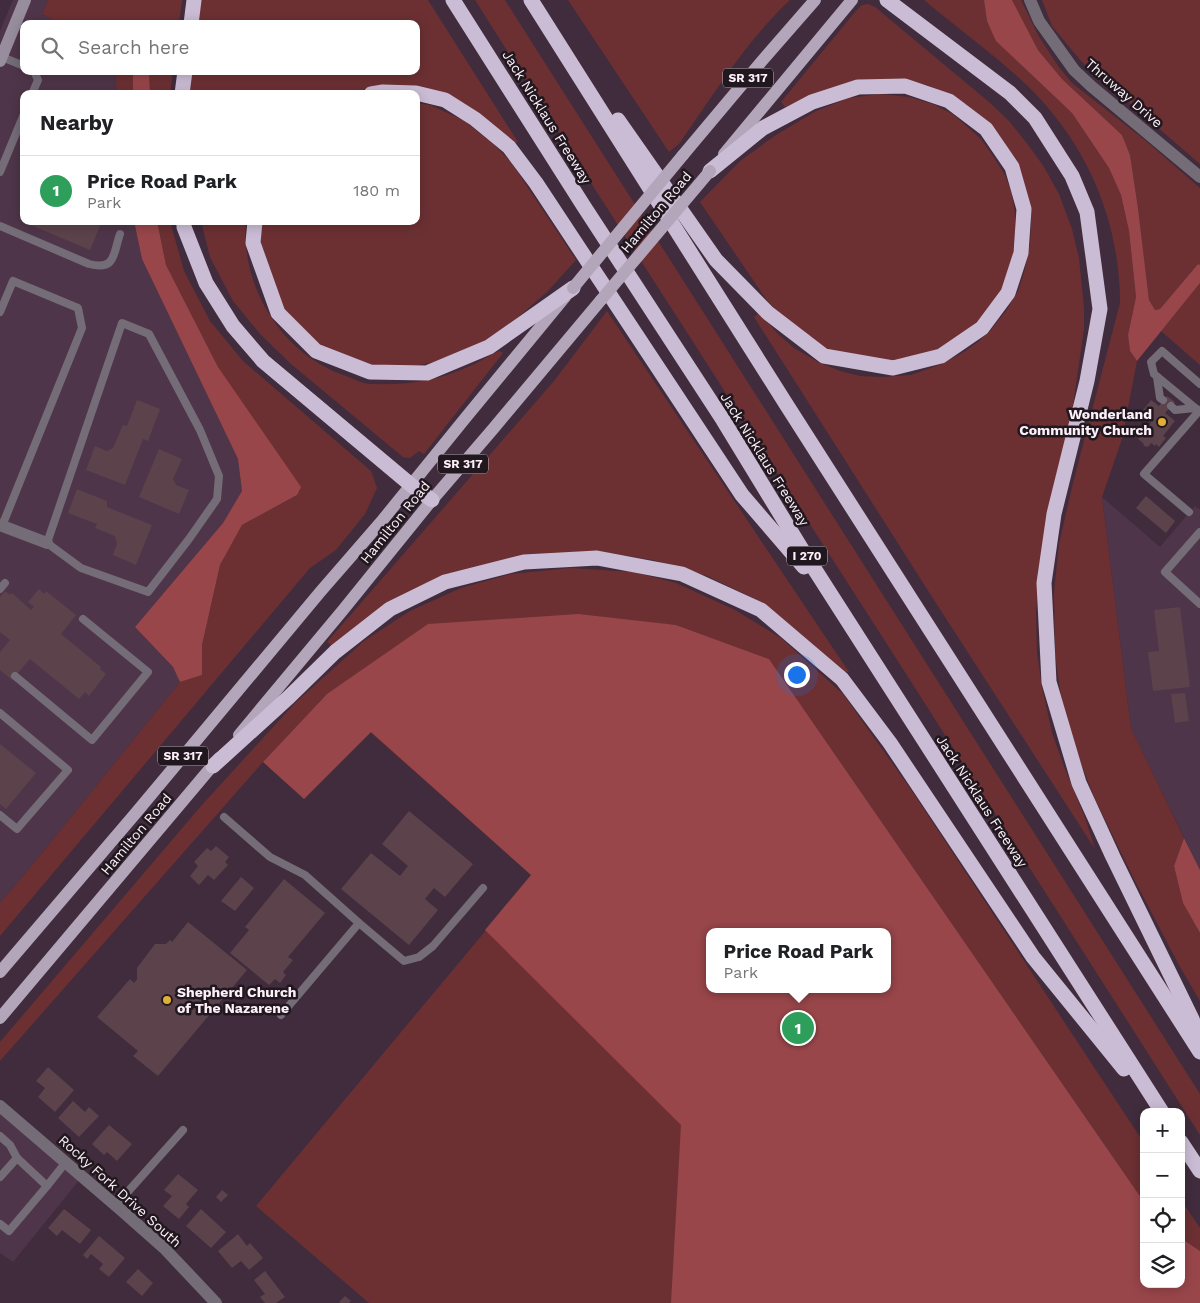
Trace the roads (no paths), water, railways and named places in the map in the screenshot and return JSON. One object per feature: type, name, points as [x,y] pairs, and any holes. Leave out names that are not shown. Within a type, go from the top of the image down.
[{"type":"highway","points":[[192,20],[194,0]]},
{"type":"highway","name":"Jack Nicklaus Freeway","points":[[453,0],[582,205],[723,420],[841,611],[1158,1108]]},
{"type":"highway","points":[[533,0],[716,260],[768,312],[824,356],[893,368],[941,356],[982,328],[1008,293],[1021,253],[1024,209],[1012,167],[986,129],[949,101],[905,86],[858,87],[812,102],[763,128],[710,171]]},
{"type":"highway","points":[[533,0],[792,413],[1200,1052]]},
{"type":"highway","points":[[887,0],[1010,94],[1036,118],[1072,176],[1087,212],[1100,310],[1087,381],[1054,514],[1044,583],[1049,682],[1079,783],[1192,1019],[1200,1040]]},
{"type":"highway","points":[[183,90],[184,75]]},
{"type":"highway","points":[[420,94],[445,100],[475,119],[509,147],[536,183],[742,495],[841,611]]},
{"type":"highway","points":[[184,225],[206,283],[233,326],[263,361],[411,485],[432,500]]},
{"type":"highway","points":[[255,225],[253,243],[278,312],[316,351],[370,372],[427,373],[489,347],[573,288]]},
{"type":"highway","points":[[214,766],[335,652],[390,609],[445,582],[524,562],[596,558],[682,574],[761,610],[842,679],[890,743],[1033,957],[1158,1108]]},
{"type":"highway","points":[[1185,1148],[1200,1171]]},
{"type":"main road","points":[[1,59],[25,0]]},
{"type":"main road","name":"Hamilton Road","points":[[0,972],[314,598],[381,522],[683,155],[815,0]]},
{"type":"main road","name":"Hamilton Road","points":[[0,1018],[214,766],[432,500],[852,0]]},
{"type":"street","name":"Thruway Drive","points":[[1030,0],[1038,22],[1074,70],[1200,177]]},
{"type":"street","points":[[1,526],[47,543]]},
{"type":"street","name":"Rocky Fork Drive South","points":[[0,1106],[164,1248],[216,1303]]},
{"type":"lane","points":[[1,59],[20,65]]},
{"type":"lane","points":[[34,90],[38,80],[36,75]]},
{"type":"lane","points":[[0,172],[20,124]]},
{"type":"lane","points":[[0,226],[89,264],[103,266],[112,260],[120,234]]},
{"type":"lane","points":[[0,312],[13,281],[78,308],[82,328],[1,526]]},
{"type":"lane","points":[[122,323],[149,334],[200,430],[219,476],[217,499],[148,592],[80,568],[47,543],[122,323]]},
{"type":"lane","points":[[1198,410],[1154,374],[1151,362],[1162,351],[1200,384]]},
{"type":"lane","points":[[1157,377],[1160,398],[1163,400]]},
{"type":"lane","points":[[1171,406],[1175,410],[1198,410]]},
{"type":"lane","points":[[1189,512],[1144,474],[1198,410]]},
{"type":"lane","points":[[1200,532],[1165,572],[1200,604]]},
{"type":"lane","points":[[15,676],[92,740],[148,672],[83,619]]},
{"type":"lane","points":[[0,713],[68,770],[17,829],[0,816]]},
{"type":"lane","points":[[224,817],[270,857],[305,875],[404,961],[419,957],[433,946],[483,888]]},
{"type":"lane","points":[[281,1015],[359,923]]},
{"type":"lane","points":[[116,1206],[183,1130]]},
{"type":"lane","points":[[0,1136],[10,1145],[17,1158],[47,1186]]},
{"type":"lane","points":[[0,1178],[17,1158]]},
{"type":"lane","points":[[0,1224],[9,1231],[66,1162]]},
{"type":"place","name":"Wonderland Community Church","points":[[1162,422]]},
{"type":"place","name":"Shepherd Church of The Nazarene","points":[[167,1000]]},
{"type":"place","name":"Price Road Park","points":[[798,1028]]}]
